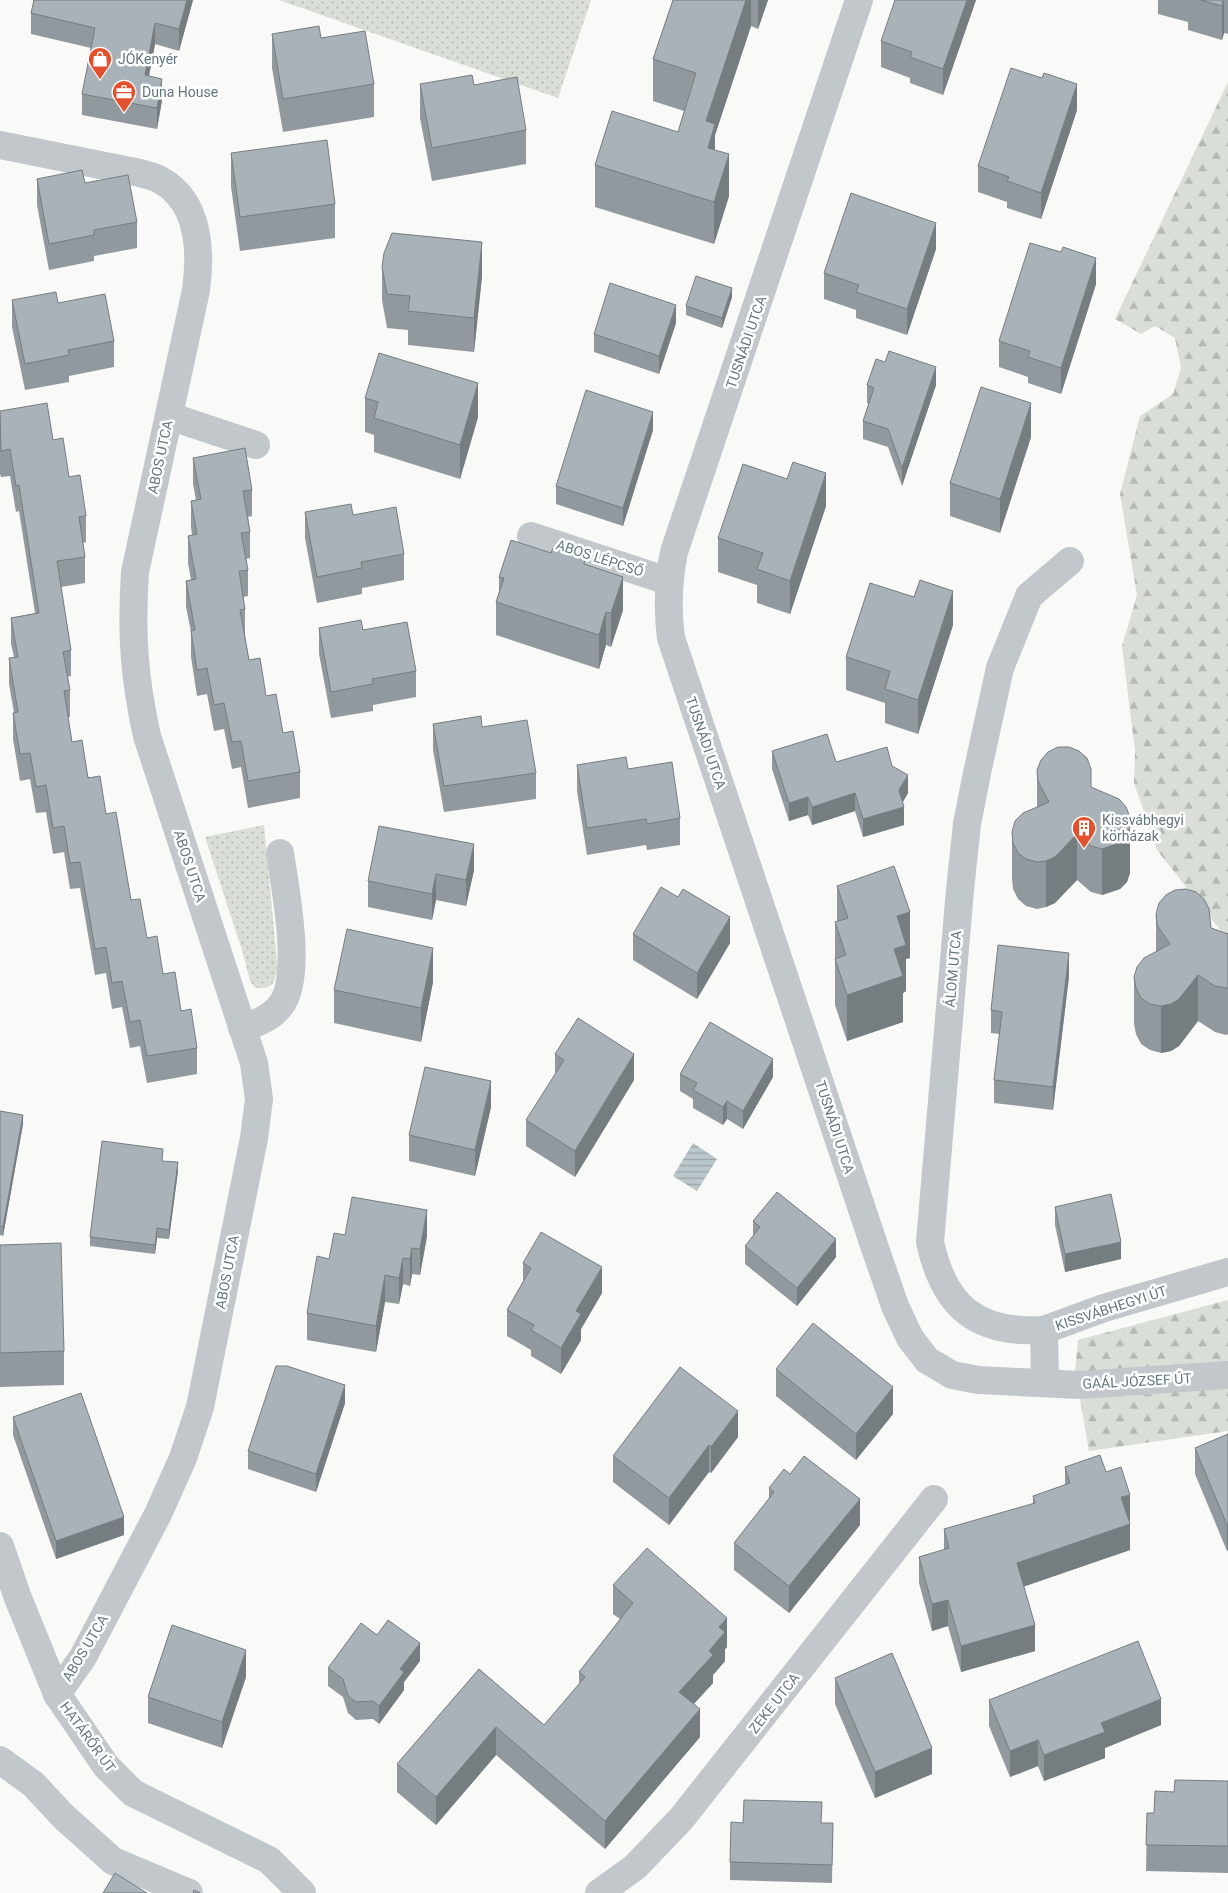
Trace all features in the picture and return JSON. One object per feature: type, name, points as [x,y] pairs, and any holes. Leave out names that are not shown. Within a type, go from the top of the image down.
[{"type":"street","name":"TUSNÁDI UTCA","points":[[860,0],[674,552],[668,580],[667,610],[671,638],[876,1251],[910,1338],[927,1360],[952,1375],[978,1380],[1045,1382]]},
{"type":"street","name":"ABOS UTCA","points":[[0,145],[140,173],[162,181],[180,197],[198,238],[200,264],[196,290],[134,572],[132,618],[136,688],[147,736],[254,1063],[259,1098],[254,1138],[200,1407],[183,1458],[158,1514],[83,1657],[57,1694]]},
{"type":"street","points":[[169,416],[256,445]]},
{"type":"street","name":"ABOS LÉPCSŐ","points":[[531,536],[668,580]]},
{"type":"street","name":"ÁLOM UTCA","points":[[1044,1330],[1020,1332],[997,1328],[980,1321],[961,1306],[943,1284],[934,1264],[930,1242],[960,890],[967,824],[977,772],[1000,668],[1029,596],[1070,561]]},
{"type":"street","points":[[242,1028],[263,1022],[282,1004],[291,977],[291,934],[280,853]]},
{"type":"street","name":"KISSVÁBHEGYI ÚT","points":[[1045,1382],[1044,1330],[1104,1308],[1228,1272]]},
{"type":"street","name":"GAÁL JÓZSEF ÚT","points":[[1045,1382],[1079,1385],[1228,1375]]},
{"type":"street","name":"ZEKE UTCA","points":[[599,1893],[635,1867],[681,1819],[934,1499]]},
{"type":"street","name":"HATÁRŐR ÚT","points":[[0,1546],[18,1598],[57,1694],[106,1766],[133,1793],[269,1860],[302,1893]]},
{"type":"street","points":[[0,1760],[33,1784],[64,1817],[113,1861],[189,1893]]},
{"type":"green space","points":[[279,0],[591,0],[558,98]]},
{"type":"green space","points":[[1228,82],[1228,940],[1157,850],[1134,783],[1135,751],[1122,646],[1137,595],[1120,494],[1140,416],[1173,394],[1181,368],[1175,338],[1155,326],[1141,334],[1115,319]]},
{"type":"green space","points":[[264,825],[278,971],[272,985],[265,988],[255,988],[250,981],[242,950],[205,837]]},
{"type":"green space","points":[[1228,1300],[1228,1431],[1089,1451],[1075,1370],[1078,1340]]},
{"type":"shaded area","points":[[693,1143],[717,1159],[697,1191],[673,1176]]},
{"type":"building","points":[[34,0],[187,0],[179,29],[155,23],[145,75],[162,79],[157,108],[82,94],[95,28],[31,13]]},
{"type":"building","points":[[673,0],[746,0],[706,121],[715,124],[708,148],[729,154],[714,202],[595,165],[612,111],[678,132],[696,73],[653,59]]},
{"type":"building","points":[[895,0],[967,0],[943,69],[910,57],[912,52],[881,41]]},
{"type":"building","points":[[1201,0],[1223,0],[1222,6]]},
{"type":"building","points":[[319,26],[321,38],[365,31],[374,84],[283,99],[272,34]]},
{"type":"building","points":[[1011,68],[1042,78],[1044,73],[1077,84],[1041,193],[1007,181],[1009,177],[978,166]]},
{"type":"building","points":[[472,75],[474,85],[517,77],[526,130],[432,148],[420,84]]},
{"type":"building","points":[[327,140],[335,204],[240,217],[231,153]]},
{"type":"building","points":[[82,170],[85,183],[128,175],[137,222],[94,230],[94,235],[49,244],[37,179]]},
{"type":"building","points":[[851,193],[936,223],[907,309],[856,292],[859,285],[824,273]]},
{"type":"building","points":[[392,233],[482,242],[474,318],[408,311],[410,296],[387,294],[382,267],[384,253]]},
{"type":"building","points":[[1030,243],[1061,252],[1063,247],[1096,258],[1061,368],[1028,357],[1030,351],[999,341]]},
{"type":"building","points":[[696,276],[732,288],[722,318],[686,306]]},
{"type":"building","points":[[610,283],[676,305],[659,356],[594,334]]},
{"type":"building","points":[[56,292],[58,303],[105,294],[114,341],[68,350],[69,355],[25,364],[12,300]]},
{"type":"building","points":[[889,351],[936,367],[902,468],[888,429],[863,421],[874,388],[867,385],[876,359],[885,362]]},
{"type":"building","points":[[379,353],[478,383],[460,445],[374,418],[378,402],[365,398]]},
{"type":"building","points":[[981,387],[1031,403],[1000,499],[950,483]]},
{"type":"building","points":[[586,390],[653,412],[623,508],[556,486]]},
{"type":"building","points":[[47,403],[53,440],[63,438],[69,477],[80,475],[86,516],[79,517],[85,557],[57,561],[71,650],[63,652],[70,690],[64,691],[72,742],[82,740],[88,778],[100,776],[106,814],[116,812],[131,900],[140,899],[147,938],[157,936],[163,974],[175,972],[181,1011],[191,1009],[197,1048],[147,1056],[140,1020],[130,1022],[122,981],[112,983],[106,947],[95,949],[80,862],[70,863],[64,826],[53,828],[46,785],[36,787],[30,753],[20,754],[13,713],[18,712],[9,658],[18,657],[11,618],[39,613],[19,485],[16,486],[10,449],[1,451],[0,411]]},
{"type":"building","points":[[245,448],[252,490],[243,491],[250,532],[241,533],[248,570],[239,571],[245,609],[240,610],[249,660],[260,658],[266,696],[276,694],[283,733],[293,731],[300,772],[248,781],[241,741],[232,742],[224,703],[214,705],[207,668],[197,670],[191,631],[195,630],[186,581],[196,579],[188,536],[197,534],[191,501],[201,499],[193,458]]},
{"type":"building","points":[[793,462],[826,473],[790,581],[757,569],[763,553],[718,538],[743,464],[787,479]]},
{"type":"building","points":[[351,504],[353,515],[396,507],[404,554],[361,562],[362,568],[317,577],[305,512]]},
{"type":"building","points":[[511,540],[551,553],[553,548],[585,558],[584,564],[623,577],[611,613],[606,612],[599,635],[496,602],[504,578],[499,577]]},
{"type":"building","points":[[920,580],[953,591],[918,700],[885,689],[890,671],[846,657],[870,583],[914,597]]},
{"type":"building","points":[[361,620],[363,630],[407,622],[416,671],[372,679],[373,684],[331,692],[319,628]]},
{"type":"building","points":[[481,716],[482,727],[527,720],[536,773],[444,786],[433,724]]},
{"type":"building","points":[[827,734],[836,762],[887,747],[892,766],[908,775],[899,790],[904,807],[863,819],[855,793],[812,807],[808,797],[789,803],[772,751]]},
{"type":"building","points":[[1058,747],[1069,747],[1079,751],[1087,758],[1091,769],[1091,787],[1119,799],[1126,807],[1130,817],[1130,827],[1127,836],[1120,843],[1102,849],[1091,846],[1077,834],[1055,857],[1037,862],[1026,859],[1018,853],[1013,843],[1012,832],[1015,821],[1023,813],[1049,802],[1038,781],[1037,770],[1041,760],[1048,752]]},
{"type":"building","points":[[626,757],[628,769],[672,762],[680,818],[647,824],[646,819],[587,828],[577,765]]},
{"type":"building","points":[[379,826],[474,844],[466,880],[436,874],[432,894],[368,881]]},
{"type":"building","points":[[894,866],[910,912],[897,916],[906,945],[894,949],[903,976],[847,995],[835,959],[846,955],[835,922],[848,918],[837,886]]},
{"type":"building","points":[[661,887],[678,897],[683,889],[730,917],[697,973],[633,934]]},
{"type":"building","points":[[1186,889],[1196,892],[1204,899],[1209,909],[1211,928],[1228,934],[1228,988],[1215,986],[1198,975],[1179,999],[1171,1004],[1161,1006],[1150,1004],[1141,998],[1136,988],[1134,977],[1137,967],[1144,958],[1170,944],[1157,925],[1156,914],[1159,903],[1166,895],[1175,890]]},
{"type":"building","points":[[347,929],[433,948],[421,1008],[334,990]]},
{"type":"building","points":[[998,945],[1069,953],[1053,1087],[994,1080],[1002,1012],[991,1010]]},
{"type":"building","points":[[578,1018],[634,1054],[575,1151],[526,1120],[564,1060],[555,1054]]},
{"type":"building","points":[[710,1022],[773,1059],[743,1111],[727,1101],[723,1107],[693,1090],[697,1083],[680,1074]]},
{"type":"building","points":[[425,1067],[491,1081],[475,1150],[409,1135]]},
{"type":"building","points":[[0,1111],[23,1115],[3,1227],[0,1226]]},
{"type":"building","points":[[102,1141],[163,1149],[162,1161],[178,1162],[169,1230],[157,1228],[155,1245],[90,1237]]},
{"type":"building","points":[[777,1192],[836,1239],[797,1288],[745,1246],[760,1227],[753,1221]]},
{"type":"building","points":[[1111,1194],[1121,1242],[1065,1254],[1055,1207]]},
{"type":"building","points":[[352,1197],[427,1210],[420,1249],[412,1248],[410,1259],[403,1258],[399,1278],[385,1275],[376,1326],[307,1313],[317,1256],[329,1259],[334,1233],[345,1235]]},
{"type":"building","points":[[541,1232],[602,1267],[576,1311],[581,1314],[561,1348],[531,1330],[534,1325],[507,1310],[531,1268],[523,1263]]},
{"type":"building","points":[[61,1243],[64,1351],[0,1353],[0,1245]]},
{"type":"building","points":[[813,1323],[893,1387],[856,1434],[776,1369]]},
{"type":"building","points":[[276,1366],[287,1366],[345,1385],[316,1474],[248,1451]]},
{"type":"building","points":[[680,1367],[738,1411],[711,1447],[709,1445],[669,1498],[613,1456]]},
{"type":"building","points":[[81,1393],[124,1517],[56,1541],[13,1417]]},
{"type":"building","points":[[1228,1434],[1228,1524],[1227,1525],[1195,1448]]},
{"type":"building","points":[[1100,1455],[1106,1472],[1121,1467],[1130,1495],[1121,1497],[1130,1524],[1017,1563],[1035,1625],[961,1646],[948,1600],[932,1604],[919,1557],[949,1548],[944,1529],[1035,1503],[1033,1496],[1070,1483],[1065,1467]]},
{"type":"building","points":[[804,1456],[860,1499],[789,1586],[734,1543],[774,1492],[769,1488],[784,1469],[790,1474]]},
{"type":"building","points":[[647,1548],[727,1618],[719,1627],[725,1632],[709,1651],[713,1655],[679,1692],[700,1709],[605,1821],[496,1727],[436,1797],[397,1764],[479,1669],[544,1725],[585,1677],[579,1672],[633,1603],[613,1585]]},
{"type":"building","points":[[388,1620],[420,1643],[400,1669],[404,1672],[379,1706],[373,1701],[356,1702],[348,1696],[343,1679],[328,1668],[361,1623],[377,1635]]},
{"type":"building","points":[[172,1625],[246,1650],[222,1722],[148,1697]]},
{"type":"building","points":[[1138,1641],[1161,1699],[1101,1723],[1105,1732],[1044,1755],[1038,1740],[1010,1751],[989,1700]]},
{"type":"building","points":[[892,1653],[932,1748],[875,1772],[835,1678]]},
{"type":"building","points":[[1175,1780],[1228,1781],[1228,1846],[1146,1845],[1147,1813],[1154,1813],[1155,1791],[1174,1792]]},
{"type":"building","points":[[744,1800],[822,1802],[821,1823],[833,1823],[832,1865],[730,1862],[731,1822],[743,1823]]},
{"type":"building","points":[[115,1873],[147,1893],[103,1893]]},
{"type":"place","name":"JÓKenyér","points":[[100,80]]},
{"type":"place","name":"Duna House","points":[[124,113]]},
{"type":"place","name":"Kissvábhegyi körházak","points":[[1084,849]]}]
